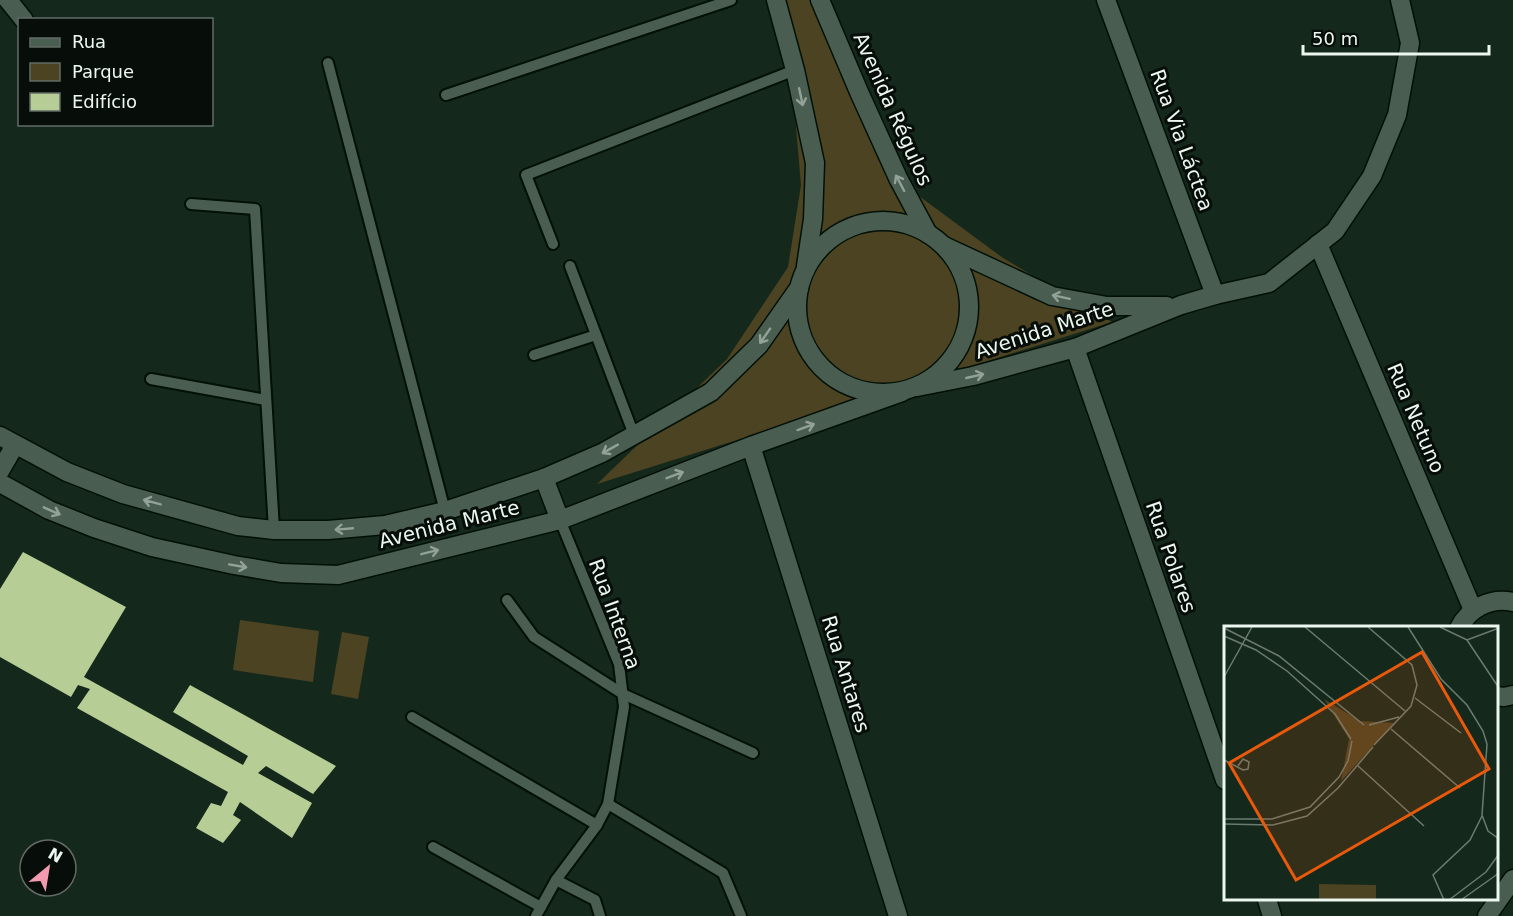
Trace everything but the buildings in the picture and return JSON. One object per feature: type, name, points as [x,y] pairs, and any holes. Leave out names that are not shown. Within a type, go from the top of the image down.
[{"type":"street","points":[[8,0],[22,18]]},
{"type":"street","points":[[776,0],[795,70],[815,163],[813,219],[797,309],[800,331],[808,351],[822,368],[839,381],[859,390],[881,394],[910,389],[929,381],[951,362],[962,344],[969,324],[970,310],[966,282],[961,269],[944,246]]},
{"type":"street","name":"Avenida Régulos","points":[[820,0],[858,93],[928,234]]},
{"type":"street","name":"Rua Via Láctea","points":[[1106,0],[1215,295]]},
{"type":"street","points":[[805,270],[816,252],[831,238],[849,228],[869,222],[889,221],[910,225],[928,234],[944,246],[1052,296],[1107,306],[1181,305],[1269,283],[1335,231],[1372,176],[1397,115],[1410,43],[1400,0]]},
{"type":"street","name":"Rua Netuno","points":[[1318,244],[1473,610]]},
{"type":"street","name":"Avenida Marte","points":[[7,441],[67,472],[123,494],[238,526],[274,530],[328,530],[385,525],[445,512],[544,478],[602,453],[711,392],[759,345],[799,288]]},
{"type":"street","name":"Avenida Marte","points":[[0,483],[49,510],[152,547],[281,573],[338,575],[560,520],[751,446],[910,389],[973,376],[1075,348],[1181,305]]},
{"type":"street","name":"Rua Polares","points":[[1075,348],[1224,777]]},
{"type":"street","points":[[0,471],[7,441]]},
{"type":"street","name":"Rua Antares","points":[[751,446],[898,916]]},
{"type":"street","points":[[544,478],[560,520]]},
{"type":"street","points":[[1460,626],[1473,610],[1488,603],[1505,600],[1513,602]]},
{"type":"street","points":[[1498,696],[1513,695]]},
{"type":"street","points":[[1498,900],[1513,879]]},
{"type":"street","points":[[1267,901],[1272,916]]},
{"type":"street","points":[[1487,916],[1498,901]]},
{"type":"lane","points":[[446,95],[731,0]]},
{"type":"lane","points":[[328,63],[445,512]]},
{"type":"lane","points":[[553,244],[525,175],[795,70]]},
{"type":"lane","points":[[191,204],[255,209],[274,530]]},
{"type":"lane","points":[[570,266],[634,435]]},
{"type":"lane","points":[[534,355],[597,335]]},
{"type":"lane","points":[[151,379],[266,400]]},
{"type":"lane","name":"Rua Interna","points":[[539,912],[556,880],[597,825],[608,804],[624,707],[619,664],[560,520]]},
{"type":"lane","points":[[507,600],[534,637],[623,694],[753,753]]},
{"type":"lane","points":[[412,717],[597,825]]},
{"type":"lane","points":[[608,804],[723,873],[741,916]]},
{"type":"lane","points":[[433,847],[539,912]]},
{"type":"lane","points":[[556,880],[595,900],[600,916]]},
{"type":"green space","points":[[785,0],[812,0],[919,196],[1003,258],[1112,322],[597,484],[727,359],[788,267],[801,185]]},
{"type":"green space","points":[[240,620],[319,631],[313,682],[233,670]]},
{"type":"green space","points":[[342,632],[369,637],[358,699],[331,694]]}]
